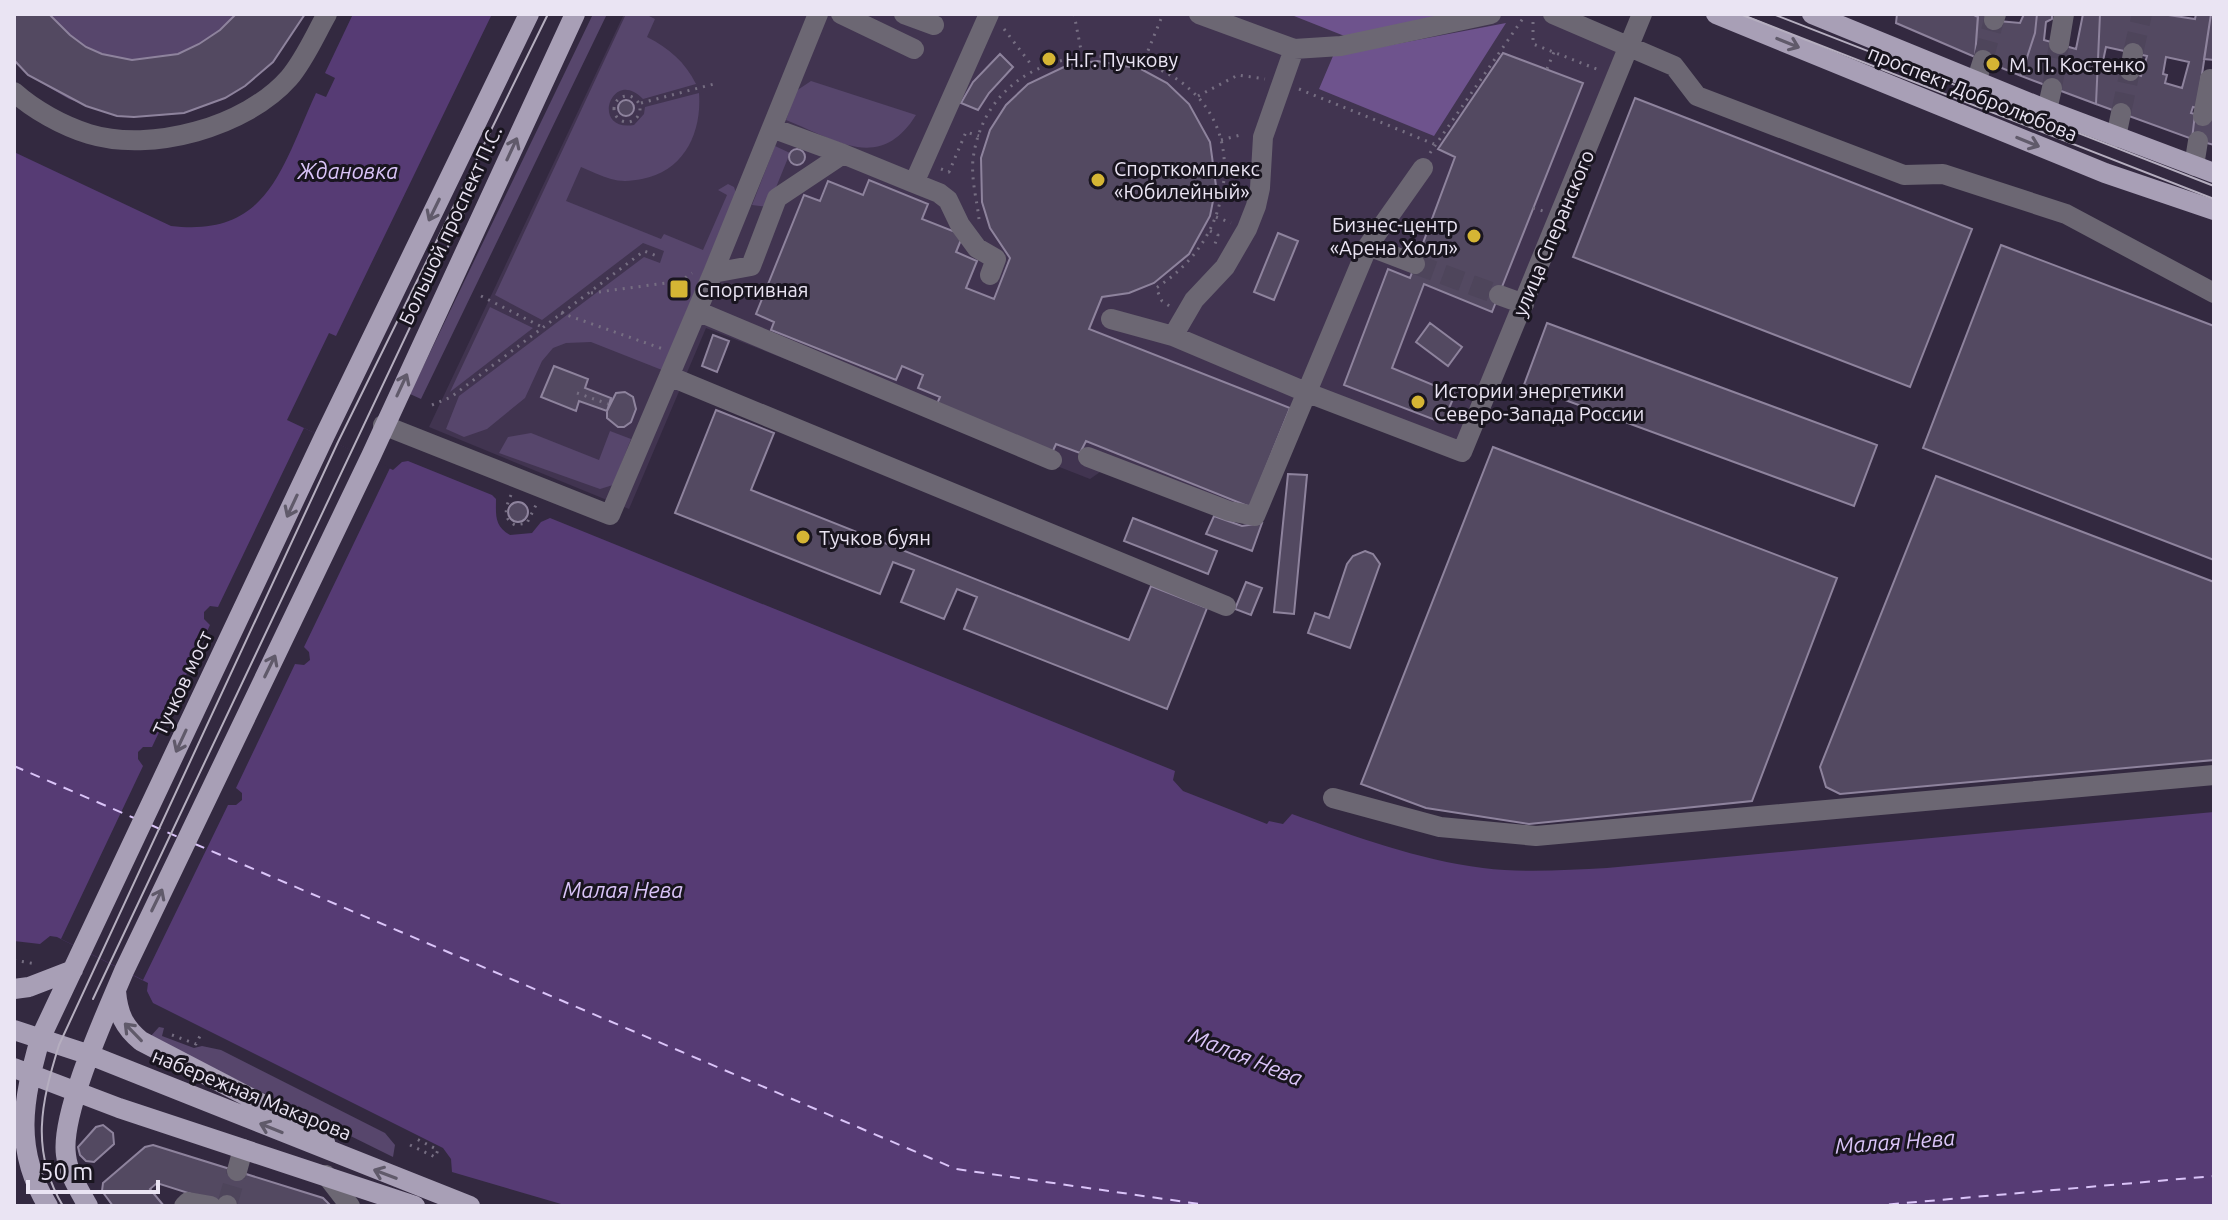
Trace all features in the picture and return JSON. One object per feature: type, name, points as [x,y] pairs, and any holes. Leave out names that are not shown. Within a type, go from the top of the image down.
[{"type":"main road","name":"Большой проспект П.С.","points":[[325,435],[529,14]]},
{"type":"main road","name":"Большой проспект П.С.","points":[[120,980],[371,456],[575,14]]},
{"type":"main road","name":"проспект Добролюбова","points":[[1716,14],[2105,173],[2214,210]]},
{"type":"main road","name":"проспект Добролюбова","points":[[1812,14],[1838,19],[1976,82],[2214,173]]},
{"type":"main road","name":"Тучков мост","points":[[48,1206],[37,1187],[25,1144],[22,1071],[78,961],[325,435]]},
{"type":"main road","points":[[14,989],[29,987],[78,961]]},
{"type":"main road","points":[[88,1206],[68,1167],[66,1137],[90,1055],[120,980]]},
{"type":"main road","points":[[120,980],[121,1017],[141,1041],[299,1123],[343,1157]]},
{"type":"main road","name":"набережная Макарова","points":[[14,1030],[90,1055],[470,1206]]},
{"type":"main road","points":[[22,1071],[119,1108],[415,1206]]},
{"type":"main road","points":[[66,1137],[73,1126],[94,1111],[119,1108]]},
{"type":"street","points":[[14,92],[50,116],[89,134],[131,140],[159,139],[200,130],[242,114],[273,94],[303,59],[327,14]]},
{"type":"street","points":[[383,425],[610,515],[697,311],[704,272],[772,128],[818,14]]},
{"type":"street","points":[[841,14],[914,49]]},
{"type":"street","points":[[904,14],[934,25]]},
{"type":"street","points":[[914,183],[989,14]]},
{"type":"street","points":[[1199,14],[1294,49],[1341,46],[1491,14]]},
{"type":"street","points":[[1553,14],[1674,66],[1697,96],[1904,175],[1943,174],[2066,214],[2214,293]]},
{"type":"street","name":"улица Сперанского","points":[[1308,393],[1462,452],[1642,14]]},
{"type":"street","points":[[2059,44],[2064,14]]},
{"type":"street","points":[[1173,336],[1194,300],[1225,267],[1247,229],[1260,188],[1263,137],[1294,49]]},
{"type":"street","points":[[1976,82],[1983,60]]},
{"type":"street","points":[[2203,116],[2210,79],[2214,80]]},
{"type":"street","points":[[2047,110],[2052,88]]},
{"type":"street","points":[[2116,137],[2121,113]]},
{"type":"street","points":[[772,128],[939,193],[948,200],[960,225],[977,248],[996,259],[990,275]]},
{"type":"street","points":[[2194,166],[2198,141]]},
{"type":"street","points":[[704,272],[751,266],[777,198],[843,154]]},
{"type":"street","points":[[1088,457],[1229,511],[1255,516],[1368,246],[1423,168]]},
{"type":"street","points":[[1368,246],[1415,264]]},
{"type":"street","points":[[1499,295],[1524,304]]},
{"type":"street","points":[[697,311],[1052,460]]},
{"type":"street","points":[[1111,319],[1173,336],[1308,393]]},
{"type":"street","points":[[669,376],[1226,606]]},
{"type":"street","points":[[1333,798],[1440,827],[1536,836],[2214,775]]},
{"type":"street","points":[[237,1171],[243,1149]]},
{"type":"street","points":[[326,1175],[350,1206]]},
{"type":"street","points":[[184,1206],[188,1202],[198,1202],[211,1206]]},
{"type":"path","points":[[1074,14],[1081,51]]},
{"type":"path","points":[[1137,56],[1145,58],[1163,14]]},
{"type":"path","points":[[1423,168],[1434,144],[1526,14]]},
{"type":"path","points":[[1533,14],[1533,44],[1602,71]]},
{"type":"path","points":[[1014,42],[1033,67]]},
{"type":"path","points":[[1065,54],[1089,50]]},
{"type":"path","points":[[1114,50],[1129,53]]},
{"type":"path","points":[[1547,69],[1554,52]]},
{"type":"path","points":[[974,220],[980,218],[972,173],[979,136],[998,96],[1020,75],[1042,63]]},
{"type":"path","points":[[1159,64],[1174,73],[1198,96],[1212,118],[1221,140],[1225,171],[1216,217],[1210,231],[1182,269],[1156,288],[1162,301]]},
{"type":"path","points":[[1198,96],[1238,75],[1245,76]]},
{"type":"path","points":[[1282,82],[1434,144]]},
{"type":"path","points":[[640,104],[714,84]]},
{"type":"path","points":[[630,95],[640,104],[641,110],[633,121],[627,122],[615,116],[614,104],[618,98],[630,95]]},
{"type":"path","points":[[949,172],[966,132],[979,136]]},
{"type":"path","points":[[1221,140],[1246,134]]},
{"type":"path","points":[[1216,217],[1227,222]]},
{"type":"path","points":[[1210,231],[1218,235],[1217,239]]},
{"type":"path","points":[[432,405],[451,397],[644,251],[657,256]]},
{"type":"path","points":[[587,294],[681,281],[704,272]]},
{"type":"path","points":[[481,296],[542,327]]},
{"type":"path","points":[[561,313],[678,354]]},
{"type":"path","points":[[577,393],[608,404]]},
{"type":"path","points":[[511,495],[506,512],[507,518],[515,525],[527,523],[536,505]]},
{"type":"path","points":[[14,960],[34,964]]},
{"type":"path","points":[[182,1038],[196,1044],[201,1034]]},
{"type":"path","points":[[410,1145],[435,1157],[438,1150],[413,1137]]},
{"type":"shaded area","points":[[14,14],[305,14],[273,62],[225,98],[184,113],[117,116],[69,99],[28,75]]},
{"type":"shaded area","points":[[593,14],[607,14],[421,399],[410,394]]},
{"type":"shaded area","points":[[624,14],[1569,14],[1623,35],[1458,458],[1308,402],[1260,520],[1103,470],[1090,479],[706,328],[629,509],[429,427]]},
{"type":"shaded area","points":[[626,14],[645,14],[655,19],[647,37],[676,56],[696,84],[643,99],[632,91],[622,90],[610,102],[612,119],[620,125],[634,125],[644,114],[645,107],[699,93],[693,136],[679,159],[657,175],[615,180],[581,167],[566,201],[661,239],[664,234],[703,250],[727,195],[718,190],[728,184],[734,187],[736,193],[662,370],[591,342],[566,343],[553,348],[542,361],[525,398],[487,429],[464,437],[446,429],[459,396],[644,257],[660,263],[664,251],[643,243],[542,320],[495,295]]},
{"type":"shaded area","points":[[1289,14],[1459,14],[1347,37]]},
{"type":"shaded area","points":[[1506,23],[1434,136],[1319,89],[1333,56]]},
{"type":"shaded area","points":[[811,81],[916,115],[902,133],[888,143],[856,147],[840,142],[786,120],[796,91]]},
{"type":"shaded area","points":[[775,146],[790,153],[768,207],[752,205]]},
{"type":"shaded area","points":[[490,307],[533,328],[450,392]]},
{"type":"shaded area","points":[[610,431],[631,439],[613,485],[600,489],[499,453],[508,437],[531,433],[599,460]]},
{"type":"shaded area","points":[[159,1027],[164,1028],[162,1036],[194,1048],[202,1046],[221,1050],[385,1133],[395,1145],[393,1157],[150,1037]]},
{"type":"water","name":"Малая Нева","points":[[353,14],[492,14],[336,336],[329,333],[287,420],[393,470],[408,461],[492,495],[496,499],[499,524],[510,535],[532,533],[541,522],[550,518],[1175,771],[1173,780],[1183,791],[1267,824],[1269,821],[1283,824],[1292,814],[1434,859],[1514,870],[1607,868],[2214,812],[2214,1206],[568,1206],[452,1172],[451,1159],[443,1148],[153,1003],[147,991],[148,983],[57,937],[50,936],[40,944],[14,941],[14,152],[171,226],[204,227],[230,221],[251,208],[268,191],[293,146],[316,93],[326,97],[335,78],[325,73]]},
{"type":"pier","points":[[304,428],[390,468],[304,647],[309,652],[310,660],[304,665],[295,664],[236,788],[242,793],[242,800],[236,805],[228,805],[143,980],[61,939],[143,766],[138,752],[143,747],[152,747],[210,625],[204,619],[204,612],[210,606],[218,607]]},
{"type":"building","points":[[14,14],[49,14],[86,47],[132,60],[178,54],[220,30],[236,14],[305,14],[273,62],[245,86],[225,98],[184,113],[134,117],[117,116],[86,106],[28,75],[14,60]]},
{"type":"building","points":[[1897,14],[1972,14],[1978,17],[1975,57],[1896,23]]},
{"type":"building","points":[[1978,14],[1985,14],[1987,20],[2020,23],[2024,14],[2037,14],[2035,33],[2021,76],[1975,57]]},
{"type":"building","points":[[2037,14],[2052,14],[2052,19],[2046,22],[2044,40],[2076,49],[2083,14],[2100,14],[2096,104],[2021,76],[2035,33]]},
{"type":"building","points":[[2100,14],[2162,14],[2195,19],[2196,14],[2211,14],[2197,108],[2193,107],[2191,113],[2195,114],[2192,139],[2096,104]],"holes":[[[2106,47],[2147,56],[2141,76],[2103,61]],[[2166,57],[2189,62],[2182,88],[2165,83]]]},
{"type":"building","points":[[2211,14],[2214,14],[2214,60],[2204,59]]},
{"type":"building","name":"Бизнес-центр «Арена Холл»","points":[[1503,53],[1583,83],[1492,312],[1424,284],[1392,368],[1455,394],[1443,423],[1344,385],[1388,269],[1410,278],[1455,157],[1438,149]]},
{"type":"building","points":[[1000,54],[1013,67],[978,110],[961,103],[973,82]]},
{"type":"building","points":[[1097,61],[1141,69],[1167,83],[1189,104],[1210,142],[1216,186],[1210,216],[1189,254],[1154,283],[1129,293],[1102,297],[1089,329],[1290,408],[1250,507],[1086,441],[1080,453],[1056,444],[1052,453],[936,406],[940,397],[918,388],[923,375],[902,366],[896,380],[771,330],[774,322],[756,314],[804,195],[820,201],[828,181],[863,195],[869,180],[928,204],[922,219],[963,235],[956,252],[977,261],[966,288],[994,299],[1010,258],[990,228],[982,202],[981,158],[990,130],[1006,105],[1028,84],[1068,65]]},
{"type":"building","points":[[1635,98],[1972,229],[1910,387],[1573,257]]},
{"type":"building","points":[[623,100],[629,100],[634,108],[632,114],[623,116],[618,111],[618,105]]},
{"type":"building","points":[[2214,110],[2214,145],[2192,139],[2195,114]]},
{"type":"building","points":[[794,149],[800,149],[805,157],[803,163],[794,165],[789,160],[789,154]]},
{"type":"building","points":[[1278,233],[1298,241],[1274,300],[1254,292]]},
{"type":"building","points":[[2001,245],[2214,326],[2214,560],[1923,448]]},
{"type":"building","points":[[1430,323],[1462,347],[1448,366],[1416,342]]},
{"type":"building","points":[[1547,323],[1877,445],[1854,506],[1524,385]]},
{"type":"building","points":[[713,335],[729,341],[717,372],[702,366]]},
{"type":"building","points":[[554,366],[588,379],[585,388],[611,398],[607,411],[579,401],[576,411],[541,397]]},
{"type":"building","points":[[625,392],[633,397],[636,409],[631,422],[618,427],[607,418],[607,411],[616,393]]},
{"type":"building","name":"Тучков буян","points":[[716,410],[774,433],[751,490],[1129,640],[1151,586],[1207,608],[1167,709],[964,629],[977,597],[957,589],[944,619],[901,602],[914,570],[893,562],[880,594],[675,513]]},
{"type":"building","points":[[1493,447],[1837,578],[1752,801],[1529,824],[1426,808],[1361,784]]},
{"type":"building","points":[[1288,474],[1307,475],[1294,614],[1274,612]]},
{"type":"building","points":[[1936,476],[2214,582],[2214,760],[1840,794],[1826,787],[1820,767]]},
{"type":"building","points":[[518,502],[525,505],[528,512],[525,519],[518,522],[511,519],[508,512],[511,505]]},
{"type":"building","points":[[1214,516],[1242,526],[1262,523],[1252,551],[1206,534]]},
{"type":"building","points":[[1133,518],[1217,551],[1208,574],[1124,541]]},
{"type":"building","points":[[1365,551],[1373,554],[1380,564],[1350,648],[1308,633],[1315,613],[1329,618],[1347,564],[1353,556]]},
{"type":"building","points":[[1246,582],[1262,588],[1251,615],[1235,609]]},
{"type":"building","points":[[103,1125],[113,1133],[114,1144],[94,1162],[86,1161],[78,1147],[96,1127]]},
{"type":"building","points":[[153,1145],[323,1198],[331,1206],[229,1206],[157,1183],[150,1189],[164,1206],[113,1206],[102,1191],[103,1183],[145,1147]]},
{"type":"ferry route","points":[[14,766],[134,818]]},
{"type":"ferry route","points":[[151,825],[178,837]]},
{"type":"ferry route","points":[[195,844],[956,1169],[1213,1206]]},
{"type":"ferry route","points":[[1871,1206],[2214,1176]]},
{"type":"tunnel","points":[[2133,53],[2142,14]]},
{"type":"tunnel","points":[[1983,60],[1994,20]]},
{"type":"tunnel","points":[[2052,88],[2059,44]]},
{"type":"tunnel","points":[[2121,113],[2130,71]]},
{"type":"tunnel","points":[[1415,264],[1499,295]]},
{"type":"tunnel","points":[[227,1205],[237,1171]]},
{"type":"tram line","points":[[63,1206],[53,1186],[42,1146],[47,1087],[59,1045],[338,442],[548,14]]},
{"type":"tram line","points":[[1740,14],[2214,199]]},
{"type":"tram line","points":[[1773,14],[2214,186]]},
{"type":"tram line","points":[[93,999],[479,181]]},
{"type":"place","name":"Н.Г. Пучкову","points":[[1049,59]]},
{"type":"place","name":"М. П. Костенко","points":[[1993,64]]},
{"type":"place","name":"Спорткомплекс «Юбилейный»","points":[[1098,180]]},
{"type":"place","name":"Бизнес-центр «Арена Холл»","points":[[1474,236]]},
{"type":"place","name":"Спортивная","points":[[679,289]]},
{"type":"place","name":"Истории энергетики Северо-Запада России","points":[[1418,402]]},
{"type":"place","name":"Тучков буян","points":[[803,537]]},
{"type":"water label","name":"Ждановка","points":[[348,170]]}]
